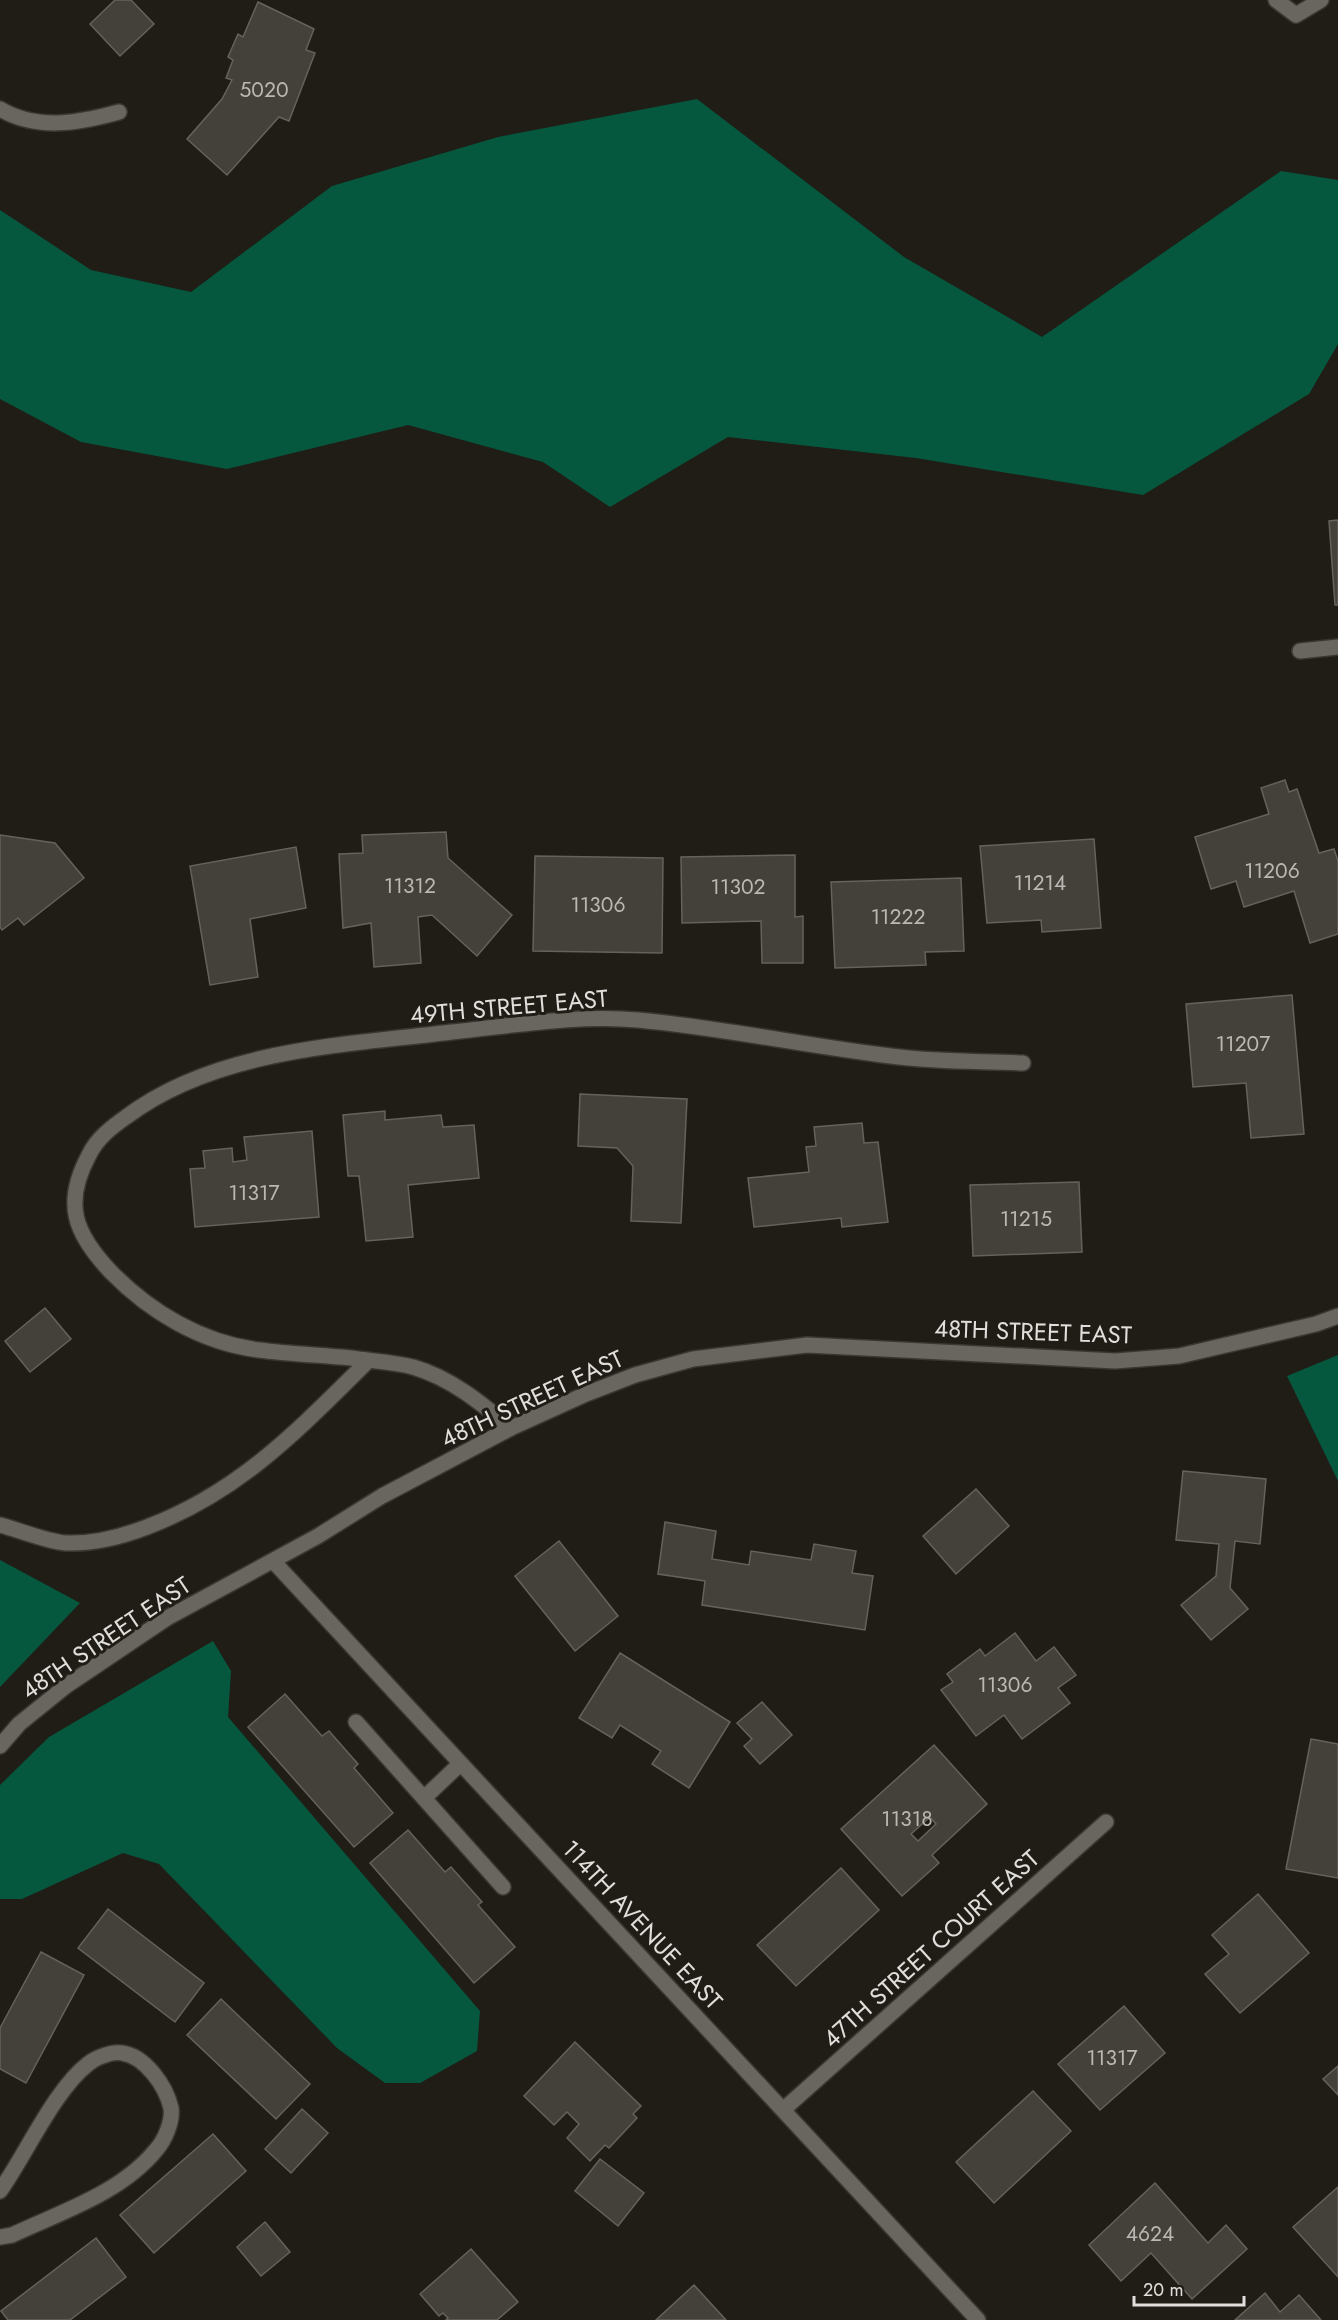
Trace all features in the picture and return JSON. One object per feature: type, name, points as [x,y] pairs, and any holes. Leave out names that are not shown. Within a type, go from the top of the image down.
[{"type":"street","points":[[1276,0],[1296,15],[1320,0]]},
{"type":"street","points":[[0,109],[29,122],[43,123],[78,121],[119,112]]},
{"type":"street","points":[[1300,651],[1338,647]]},
{"type":"street","name":"49TH STREET EAST","points":[[511,1428],[473,1397],[437,1376],[410,1366],[256,1350],[218,1341],[161,1315],[110,1270],[88,1245],[76,1225],[73,1195],[79,1172],[94,1145],[110,1129],[144,1104],[178,1084],[231,1068],[300,1050],[556,1021],[635,1019],[902,1057],[1023,1063]]},
{"type":"street","name":"48TH STREET EAST","points":[[0,1746],[19,1724],[75,1680],[167,1618],[273,1561],[382,1496],[511,1428],[634,1375],[693,1359],[727,1353],[807,1345],[1115,1361],[1179,1356],[1316,1324],[1338,1316]]},
{"type":"street","points":[[0,1525],[65,1543],[114,1539],[193,1507],[248,1472],[289,1440],[368,1361]]},
{"type":"street","name":"114TH AVENUE EAST","points":[[273,1561],[978,2320]]},
{"type":"street","points":[[356,1722],[503,1887]]},
{"type":"street","points":[[424,1798],[460,1764]]},
{"type":"street","name":"47TH STREET COURT EAST","points":[[784,2109],[1106,1822]]},
{"type":"street","points":[[0,2191],[70,2080],[89,2063],[121,2052],[137,2059],[151,2071],[164,2090],[171,2110],[168,2129],[158,2149],[141,2167],[108,2190],[12,2235],[0,2237]]},
{"type":"green space","points":[[697,99],[904,257],[1042,337],[1281,171],[1338,180],[1338,344],[1309,394],[1143,495],[916,458],[728,437],[610,507],[543,462],[408,425],[227,469],[81,442],[0,399],[0,210],[91,270],[191,292],[332,186],[498,137]]},
{"type":"green space","points":[[1338,1355],[1338,1481],[1287,1376]]},
{"type":"green space","points":[[0,1560],[80,1603],[0,1687]]},
{"type":"green space","points":[[213,1641],[231,1671],[228,1717],[480,2011],[477,2051],[420,2083],[385,2083],[337,2048],[159,1864],[123,1853],[22,1899],[0,1899],[0,1785],[49,1737]]},
{"type":"building","points":[[115,0],[131,0],[154,24],[120,56],[90,24]]},
{"type":"building","points":[[258,2],[314,29],[306,50],[315,53],[289,121],[279,117],[227,175],[187,139],[222,99],[232,80],[226,78],[233,60],[228,57],[238,34],[243,37]]},
{"type":"building","points":[[1338,520],[1338,605],[1335,605],[1329,521]]},
{"type":"building","points":[[1285,780],[1289,792],[1297,789],[1319,853],[1334,849],[1338,861],[1338,934],[1310,943],[1294,891],[1244,907],[1236,881],[1211,889],[1195,837],[1269,814],[1261,788]]},
{"type":"building","points":[[446,832],[448,858],[512,915],[477,956],[432,915],[418,917],[421,963],[374,967],[371,923],[343,928],[339,854],[363,853],[362,835]]},
{"type":"building","points":[[0,835],[55,843],[84,878],[24,925],[18,918],[2,930],[0,927]]},
{"type":"building","points":[[1094,839],[1101,928],[1042,932],[1041,920],[987,923],[980,846]]},
{"type":"building","points":[[296,847],[306,908],[250,919],[258,977],[210,985],[190,866]]},
{"type":"building","points":[[795,855],[795,917],[803,916],[803,963],[762,963],[761,921],[682,923],[681,857]]},
{"type":"building","points":[[535,856],[663,858],[662,953],[533,951]]},
{"type":"building","points":[[961,878],[964,951],[925,952],[926,965],[835,968],[831,882]]},
{"type":"building","points":[[1292,995],[1304,1134],[1251,1138],[1246,1083],[1193,1087],[1186,1004]]},
{"type":"building","points":[[580,1094],[687,1099],[681,1223],[631,1221],[633,1166],[617,1148],[578,1146]]},
{"type":"building","points":[[385,1111],[385,1120],[441,1115],[443,1127],[474,1125],[479,1178],[408,1185],[413,1237],[366,1241],[359,1176],[348,1176],[343,1115]]},
{"type":"building","points":[[862,1123],[864,1143],[878,1142],[888,1222],[842,1227],[841,1218],[754,1227],[748,1178],[809,1172],[806,1147],[816,1146],[814,1127]]},
{"type":"building","points":[[312,1131],[319,1217],[195,1227],[190,1169],[205,1168],[203,1151],[232,1148],[233,1162],[247,1160],[244,1137]]},
{"type":"building","points":[[1079,1182],[1082,1252],[973,1256],[970,1185]]},
{"type":"building","points":[[45,1308],[71,1339],[30,1372],[5,1341]]},
{"type":"building","points":[[1183,1471],[1266,1479],[1260,1544],[1235,1541],[1230,1588],[1248,1609],[1211,1640],[1181,1605],[1216,1576],[1219,1544],[1176,1540]]},
{"type":"building","points":[[976,1489],[1009,1526],[956,1574],[923,1536]]},
{"type":"building","points":[[665,1522],[716,1531],[712,1559],[749,1565],[751,1551],[811,1560],[814,1544],[856,1551],[852,1573],[873,1576],[865,1630],[702,1605],[705,1581],[658,1574]]},
{"type":"building","points":[[559,1541],[618,1616],[575,1651],[515,1576]]},
{"type":"building","points":[[1015,1633],[1036,1661],[1054,1647],[1076,1675],[1058,1688],[1070,1703],[1022,1739],[1004,1715],[976,1736],[941,1690],[953,1682],[947,1674],[980,1649],[985,1656]]},
{"type":"building","points":[[620,1653],[730,1722],[689,1788],[652,1764],[661,1751],[620,1725],[612,1738],[579,1718]]},
{"type":"building","points":[[285,1694],[322,1736],[329,1731],[358,1764],[354,1768],[393,1813],[354,1847],[248,1727]]},
{"type":"building","points":[[762,1702],[792,1735],[760,1764],[744,1746],[752,1739],[737,1723]]},
{"type":"building","points":[[1311,1739],[1338,1744],[1338,1878],[1286,1869]]},
{"type":"building","points":[[934,1745],[987,1804],[932,1855],[939,1863],[902,1896],[841,1829]],"holes":[[[930,1817],[936,1824],[918,1841],[911,1834]]]},
{"type":"building","points":[[408,1830],[445,1872],[451,1867],[482,1902],[478,1905],[515,1947],[474,1983],[370,1863]]},
{"type":"building","points":[[841,1868],[879,1910],[796,1986],[757,1945]]},
{"type":"building","points":[[1258,1894],[1309,1953],[1240,2013],[1205,1974],[1229,1954],[1212,1935]]},
{"type":"building","points":[[108,1909],[204,1983],[175,2022],[78,1948]]},
{"type":"building","points":[[41,1952],[84,1975],[26,2083],[0,2069],[0,2028]]},
{"type":"building","points":[[221,1999],[310,2084],[276,2119],[187,2035]]},
{"type":"building","points":[[1124,2006],[1165,2053],[1100,2110],[1058,2064]]},
{"type":"building","points":[[575,2042],[641,2106],[633,2114],[637,2118],[609,2148],[605,2145],[590,2161],[567,2138],[579,2124],[567,2112],[554,2125],[524,2096]]},
{"type":"building","points":[[1338,2066],[1338,2095],[1323,2079]]},
{"type":"building","points":[[1033,2091],[1071,2131],[994,2203],[956,2162]]},
{"type":"building","points":[[302,2109],[328,2133],[291,2173],[265,2149]]},
{"type":"building","points":[[213,2134],[246,2171],[154,2253],[120,2215]]},
{"type":"building","points":[[600,2159],[644,2193],[618,2226],[575,2191]]},
{"type":"building","points":[[1155,2183],[1208,2243],[1226,2225],[1247,2249],[1192,2299],[1151,2253],[1121,2281],[1089,2245]]},
{"type":"building","points":[[1338,2187],[1338,2277],[1293,2227]]},
{"type":"building","points":[[265,2222],[290,2252],[261,2276],[237,2247]]},
{"type":"building","points":[[96,2238],[126,2277],[70,2320],[8,2320],[1,2311]]},
{"type":"building","points":[[471,2249],[518,2302],[497,2320],[446,2320],[448,2318],[443,2313],[439,2316],[420,2294]]},
{"type":"building","points":[[694,2285],[726,2320],[656,2320]]},
{"type":"building","points":[[1265,2293],[1280,2312],[1299,2295],[1321,2320],[1235,2320]]}]
